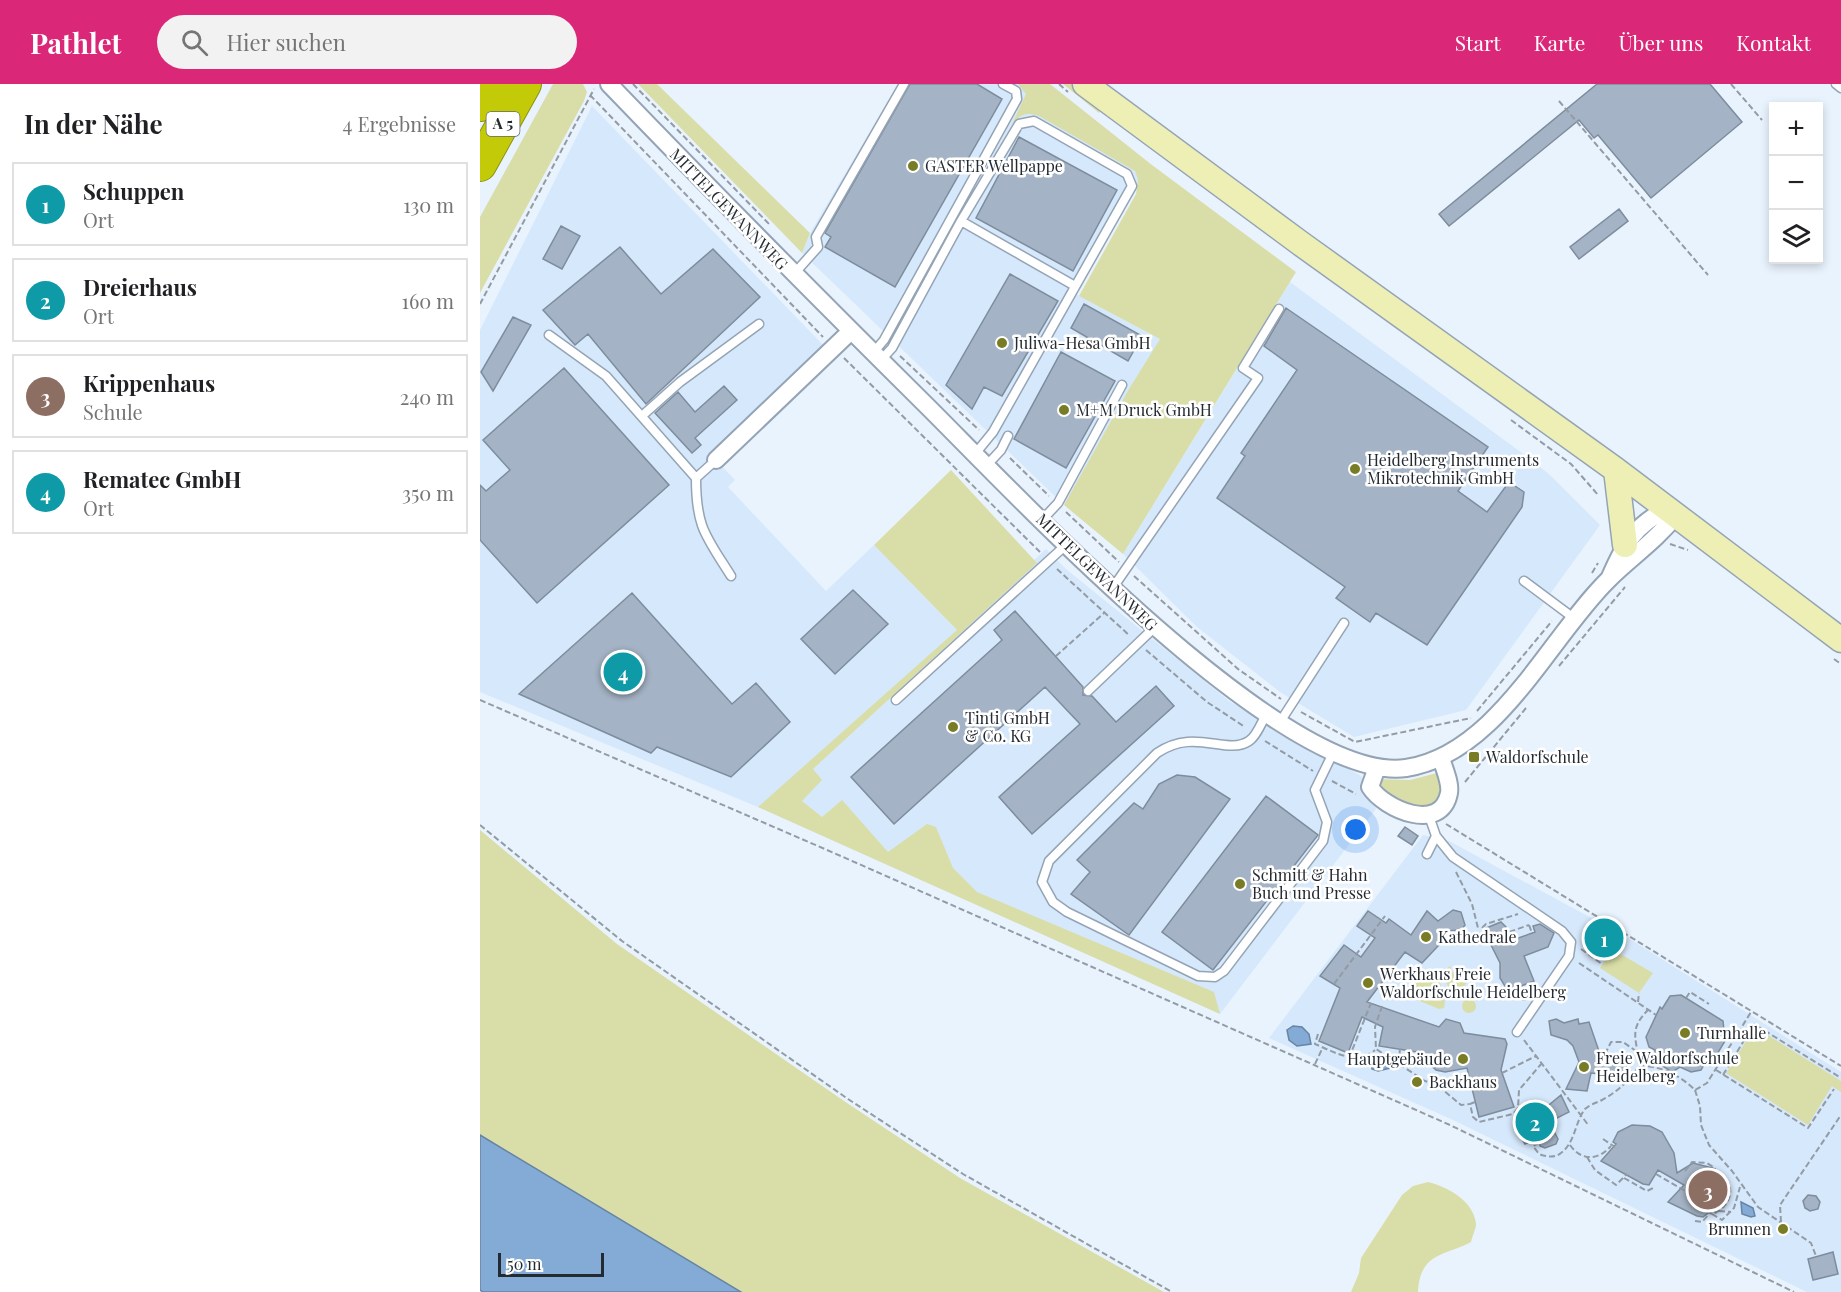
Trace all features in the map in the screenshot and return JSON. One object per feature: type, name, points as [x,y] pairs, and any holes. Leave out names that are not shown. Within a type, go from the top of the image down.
[{"type":"highway","name":"A 5","points":[[480,105],[492,84]]},
{"type":"highway","name":"A 5","points":[[480,165],[525,84]]},
{"type":"main road","points":[[1085,84],[1300,243],[1616,470],[1841,640]]},
{"type":"main road","points":[[1104,84],[1134,118]]},
{"type":"main road","points":[[1616,470],[1625,545]]},
{"type":"street","name":"MITTELGEWANNWEG","points":[[609,84],[792,275],[851,331],[882,354],[981,459],[1112,589],[1196,662],[1274,717],[1333,753],[1377,767],[1405,768],[1441,757],[1463,744],[1491,721],[1569,614],[1660,536],[1672,512]]},
{"type":"street","points":[[716,460],[851,331]]},
{"type":"street","name":"MITTELGEWANNWEG","points":[[1608,580],[1625,545],[1643,523],[1672,512]]},
{"type":"street","points":[[1377,767],[1370,787],[1374,793],[1407,813],[1431,817],[1449,796],[1441,757]]},
{"type":"lane","points":[[792,275],[818,247],[816,237],[904,84]]},
{"type":"lane","points":[[882,354],[884,340],[1017,99],[1016,91],[1003,84]]},
{"type":"lane","points":[[1836,84],[1841,88]]},
{"type":"lane","points":[[882,354],[1019,124],[1034,121],[1127,174],[1132,186],[989,439],[981,459]]},
{"type":"lane","points":[[961,221],[1075,286]]},
{"type":"lane","points":[[1112,589],[1258,378],[1243,368],[1279,309]]},
{"type":"lane","points":[[643,416],[680,382],[759,324]]},
{"type":"lane","points":[[549,335],[606,376],[696,478],[696,507],[700,527],[731,576]]},
{"type":"lane","points":[[1042,520],[1058,503],[1122,385]]},
{"type":"lane","points":[[981,459],[1001,450],[1008,436]]},
{"type":"lane","points":[[696,478],[716,460]]},
{"type":"lane","points":[[896,700],[1067,544]]},
{"type":"lane","points":[[1524,581],[1569,614]]},
{"type":"lane","points":[[1333,753],[1315,790],[1327,822],[1323,841],[1224,971],[1215,977],[1198,976],[1067,912],[1053,902],[1042,882],[1049,861],[1157,753],[1170,744],[1195,740],[1235,746],[1249,741],[1290,705],[1344,623]]},
{"type":"lane","points":[[1088,691],[1155,627]]},
{"type":"lane","points":[[1431,817],[1436,836],[1447,850],[1562,931],[1571,942],[1569,956],[1517,1032]]},
{"type":"lane","points":[[1427,854],[1436,836]]},
{"type":"path","points":[[480,304],[598,84]]},
{"type":"path","points":[[633,84],[773,228]]},
{"type":"path","points":[[1731,84],[1762,120]]},
{"type":"path","points":[[1559,101],[1708,275]]},
{"type":"path","points":[[882,354],[989,439]]},
{"type":"path","points":[[1001,450],[1126,569],[1238,669],[1290,705],[1355,742],[1472,718],[1569,614]]},
{"type":"path","points":[[1662,551],[1671,544]]},
{"type":"path","points":[[1585,582],[1601,559]]},
{"type":"path","points":[[1556,670],[1625,586]]},
{"type":"path","points":[[1056,656],[1104,613]]},
{"type":"path","points":[[480,700],[1472,1136],[1794,1292]]},
{"type":"path","points":[[1464,783],[1527,706]]},
{"type":"path","points":[[1431,817],[1841,1066]]},
{"type":"path","points":[[480,825],[622,941],[848,1099],[963,1174],[1172,1292]]},
{"type":"path","points":[[1447,850],[1472,904],[1480,928],[1524,912],[1528,908]]},
{"type":"path","points":[[1334,984],[1385,916]]},
{"type":"path","points":[[1512,940],[1509,932],[1529,925]]},
{"type":"path","points":[[1571,942],[1602,964]]},
{"type":"path","points":[[1569,956],[1656,1015]]},
{"type":"path","points":[[1505,991],[1512,996],[1538,1002]]},
{"type":"path","points":[[1686,998],[1690,992],[1709,1004]]},
{"type":"path","points":[[1638,1002],[1639,993]]},
{"type":"path","points":[[1349,1058],[1371,1003]]},
{"type":"path","points":[[1376,1049],[1375,1027],[1382,1006]]},
{"type":"path","points":[[1539,1143],[1533,1146],[1539,1154],[1551,1157],[1560,1155],[1569,1143],[1587,1107],[1601,1101],[1629,1081],[1639,1065],[1634,1039],[1637,1023],[1648,1010]]},
{"type":"path","points":[[1695,1090],[1707,1083],[1752,1011]]},
{"type":"path","points":[[1723,1075],[1754,1024],[1841,1078]]},
{"type":"path","points":[[1517,1032],[1589,1126]]},
{"type":"path","points":[[1318,1034],[1315,1044],[1349,1058],[1362,1057],[1376,1049]]},
{"type":"path","points":[[1605,1054],[1611,1042],[1623,1042],[1636,1051]]},
{"type":"path","points":[[1314,1065],[1323,1047]]},
{"type":"path","points":[[1376,1049],[1406,1066],[1425,1081],[1440,1088],[1461,1105],[1475,1102]]},
{"type":"path","points":[[1395,1060],[1399,1058],[1400,1049]]},
{"type":"path","points":[[1406,1066],[1419,1055]]},
{"type":"path","points":[[1502,1073],[1536,1056]]},
{"type":"path","points":[[1470,1104],[1473,1117],[1479,1122],[1513,1114],[1518,1108],[1519,1090],[1542,1064]]},
{"type":"path","points":[[1639,1065],[1654,1065],[1695,1090],[1700,1106],[1704,1138],[1758,1207],[1811,1243],[1816,1256]]},
{"type":"path","points":[[1716,1070],[1808,1128],[1834,1089]]},
{"type":"path","points":[[1440,1088],[1449,1086],[1449,1080]]},
{"type":"path","points":[[1781,1223],[1780,1205],[1841,1115]]},
{"type":"path","points":[[1569,1143],[1580,1155],[1587,1157],[1604,1155],[1613,1146],[1603,1138]]},
{"type":"path","points":[[1587,1157],[1595,1170],[1616,1185],[1626,1176],[1647,1191],[1653,1188]]},
{"type":"path","points":[[1685,1171],[1692,1162],[1707,1163],[1715,1168],[1715,1180],[1728,1185],[1731,1192],[1718,1211]]},
{"type":"path","points":[[1656,1174],[1687,1192]]},
{"type":"path","points":[[1710,1212],[1722,1220],[1731,1212],[1740,1185]]},
{"type":"path","points":[[1695,1221],[1702,1222],[1710,1212],[1731,1212]]},
{"type":"shaded area","points":[[898,84],[1036,84],[1146,170],[1076,294],[1160,339],[1064,505],[802,253],[810,233]]},
{"type":"shaded area","points":[[592,106],[825,347],[710,454],[735,480],[728,487],[826,591],[874,545],[957,630],[1046,549],[1066,569],[1229,701],[1361,776],[1376,809],[1220,1014],[758,807],[480,692],[480,330]]},
{"type":"shaded area","points":[[1290,282],[1526,456],[1550,475],[1600,525],[1466,710],[1354,737],[1280,692],[1197,627],[1123,554]]},
{"type":"shaded area","name":"Freie Waldorfschule Heidelberg","points":[[1423,835],[1449,841],[1630,939],[1841,1072],[1841,1292],[1807,1292],[1453,1120],[1269,1038]]},
{"type":"green space","points":[[553,84],[583,84],[587,92],[480,293],[480,217]]},
{"type":"green space","points":[[638,84],[657,84],[810,233],[802,253]]},
{"type":"green space","points":[[1018,84],[1050,84],[1152,165],[1296,272],[1123,554],[1064,505],[1129,389],[1160,339],[1079,296],[1136,194],[1138,180],[1135,171],[1039,116],[1024,115],[1012,124],[1026,94]]},
{"type":"green space","points":[[1063,84],[1077,84],[1101,106],[1099,113]]},
{"type":"green space","points":[[951,470],[1037,563],[813,769],[822,780],[802,801],[822,817],[842,800],[888,852],[927,824],[936,827],[953,868],[977,892],[1214,992],[1220,1014],[758,807],[957,630],[874,545]]},
{"type":"green space","points":[[1437,773],[1442,789],[1436,805],[1420,810],[1384,795],[1376,779],[1410,780]]},
{"type":"green space","points":[[480,830],[617,944],[844,1101],[960,1178],[1164,1292],[586,1292],[480,1219]]},
{"type":"green space","points":[[1612,949],[1653,973],[1639,993],[1600,968]]},
{"type":"green space","points":[[1450,966],[1454,975],[1467,982],[1458,995],[1453,994],[1445,981],[1445,970]]},
{"type":"green space","points":[[1426,975],[1438,975],[1445,1002],[1444,1008],[1439,1009],[1405,995],[1405,989]]},
{"type":"green space","points":[[1466,999],[1472,999],[1476,1006],[1472,1013],[1466,1013],[1462,1009],[1462,1003]]},
{"type":"green space","points":[[1755,1027],[1841,1081],[1841,1092],[1832,1086],[1808,1125],[1726,1073]]},
{"type":"green space","points":[[1428,1182],[1451,1191],[1470,1208],[1476,1224],[1471,1242],[1443,1253],[1429,1262],[1423,1269],[1418,1292],[1351,1292],[1359,1273],[1361,1258],[1402,1195],[1413,1186]]},
{"type":"water","points":[[1293,1026],[1302,1027],[1309,1034],[1311,1044],[1297,1046],[1289,1040],[1287,1030]]},
{"type":"water","points":[[1378,1055],[1391,1060],[1391,1068],[1378,1071],[1372,1069],[1371,1060]]},
{"type":"water","points":[[480,1135],[741,1292],[483,1292],[480,1290]]},
{"type":"water","points":[[1741,1202],[1753,1208],[1755,1216],[1742,1214]]},
{"type":"building","name":"GASTER Wellpappe","points":[[910,84],[977,84],[1002,99],[895,287],[825,247],[831,237],[825,233]]},
{"type":"building","points":[[1597,84],[1710,84],[1742,122],[1651,198],[1598,135],[1594,138],[1579,120],[1449,226],[1439,214]]},
{"type":"building","points":[[1019,137],[1117,190],[1073,271],[976,218]]},
{"type":"building","points":[[1619,209],[1628,221],[1579,259],[1570,247]]},
{"type":"building","points":[[561,226],[580,236],[562,269],[543,259]]},
{"type":"building","points":[[620,247],[661,294],[713,249],[760,297],[646,404],[588,334],[575,345],[543,310]]},
{"type":"building","name":"Juliwa-Hesa GmbH","points":[[1010,274],[1058,301],[1002,396],[984,387],[972,409],[946,385]]},
{"type":"building","points":[[1084,304],[1142,336],[1128,361],[1071,328]]},
{"type":"building","name":"Heidelberg Instruments Mikrotechnik GmbH","points":[[1286,308],[1488,447],[1458,491],[1487,512],[1509,482],[1524,492],[1522,507],[1427,645],[1376,613],[1370,622],[1336,598],[1345,587],[1217,498],[1245,456],[1241,453],[1297,370],[1264,346]]},
{"type":"building","points":[[513,317],[531,325],[493,391],[481,372]]},
{"type":"building","name":"M+M Druck GmbH","points":[[1061,352],[1115,381],[1066,468],[1014,439]]},
{"type":"building","points":[[564,368],[669,485],[537,603],[480,540],[480,485],[486,491],[510,470],[483,440]]},
{"type":"building","points":[[724,386],[737,400],[695,438],[701,445],[692,453],[655,413],[678,392],[695,412]]},
{"type":"building","points":[[853,590],[888,624],[835,674],[801,639]]},
{"type":"building","points":[[632,593],[732,704],[756,683],[790,722],[731,777],[657,747],[651,753],[519,694]]},
{"type":"building","name":"Tinti GmbH & Co. KG","points":[[1015,611],[1083,687],[1083,695],[1092,696],[1116,722],[1156,686],[1174,706],[1032,834],[999,797],[1080,724],[1045,687],[894,824],[851,777],[1002,640],[994,630]]},
{"type":"building","points":[[1177,775],[1195,777],[1230,799],[1129,935],[1071,894],[1090,872],[1077,860],[1134,803],[1143,809],[1159,784]]},
{"type":"building","name":"Schmitt & Hahn Buch und Presse","points":[[1266,796],[1318,835],[1213,970],[1162,932]]},
{"type":"building","points":[[1405,827],[1418,836],[1412,845],[1398,836]]},
{"type":"building","points":[[1453,910],[1461,912],[1465,925],[1461,930],[1446,931],[1439,938],[1439,945],[1422,963],[1405,952],[1367,1002],[1439,1027],[1446,1019],[1460,1023],[1464,1033],[1505,1039],[1507,1044],[1501,1070],[1514,1107],[1479,1117],[1467,1068],[1445,1072],[1436,1070],[1417,1052],[1379,1046],[1383,1027],[1362,1017],[1348,1053],[1319,1041],[1340,988],[1320,976],[1344,945],[1361,957],[1375,938],[1357,926],[1368,911],[1386,923],[1389,919],[1411,935],[1427,911],[1438,921]]},
{"type":"building","points":[[1501,922],[1506,927],[1510,941],[1535,932],[1533,926],[1540,924],[1554,933],[1548,947],[1524,956],[1534,981],[1508,991],[1500,978],[1500,963],[1486,935],[1486,928]]},
{"type":"building","name":"Turnhalle","points":[[1681,995],[1723,1021],[1724,1030],[1720,1037],[1725,1041],[1710,1066],[1705,1063],[1701,1070],[1691,1072],[1680,1067],[1672,1072],[1655,1061],[1655,1050],[1649,1047],[1646,1037],[1660,1007],[1662,1009],[1670,996]]},
{"type":"building","points":[[1556,1019],[1564,1023],[1578,1019],[1579,1024],[1589,1022],[1600,1054],[1628,1057],[1625,1077],[1591,1073],[1587,1091],[1566,1089],[1579,1062],[1573,1046],[1567,1040],[1551,1035],[1549,1021]]},
{"type":"building","points":[[1561,1095],[1569,1112],[1549,1122],[1558,1139],[1556,1144],[1545,1148],[1540,1146],[1538,1138],[1525,1144],[1517,1131],[1518,1108],[1544,1109]]},
{"type":"building","points":[[1632,1125],[1650,1126],[1662,1132],[1674,1153],[1677,1173],[1693,1163],[1713,1168],[1715,1182],[1729,1189],[1727,1200],[1716,1212],[1711,1211],[1703,1217],[1697,1216],[1668,1202],[1684,1185],[1658,1170],[1649,1185],[1601,1161],[1616,1144],[1613,1142],[1618,1132]]},
{"type":"building","points":[[1808,1195],[1816,1196],[1820,1202],[1818,1209],[1810,1211],[1805,1208],[1803,1201]]},
{"type":"building","points":[[1833,1252],[1838,1274],[1813,1280],[1808,1259]]},
{"type":"place","name":"GASTER Wellpappe","points":[[913,166]]},
{"type":"place","name":"Juliwa-Hesa GmbH","points":[[1002,343]]},
{"type":"place","name":"M+M Druck GmbH","points":[[1064,410]]},
{"type":"place","name":"Heidelberg Instruments Mikrotechnik GmbH","points":[[1355,469]]},
{"type":"place","name":"Rematec GmbH","points":[[623,672]]},
{"type":"place","name":"Tinti GmbH & Co. KG","points":[[953,727]]},
{"type":"place","name":"Waldorfschule","points":[[1474,757]]},
{"type":"place","name":"Schmitt & Hahn Buch und Presse","points":[[1240,884]]},
{"type":"place","name":"Kathedrale","points":[[1426,937]]},
{"type":"place","name":"Schuppen","points":[[1604,938]]},
{"type":"place","name":"Werkhaus Freie Waldorfschule Heidelberg","points":[[1368,983]]},
{"type":"place","name":"Turnhalle","points":[[1685,1033]]},
{"type":"place","name":"Hauptgebäude","points":[[1463,1059]]},
{"type":"place","name":"Freie Waldorfschule Heidelberg","points":[[1584,1067]]},
{"type":"place","name":"Backhaus","points":[[1417,1082]]},
{"type":"place","name":"Dreierhaus","points":[[1535,1122]]},
{"type":"place","name":"Krippenhaus","points":[[1708,1190]]},
{"type":"place","name":"Brunnen","points":[[1783,1229]]}]
